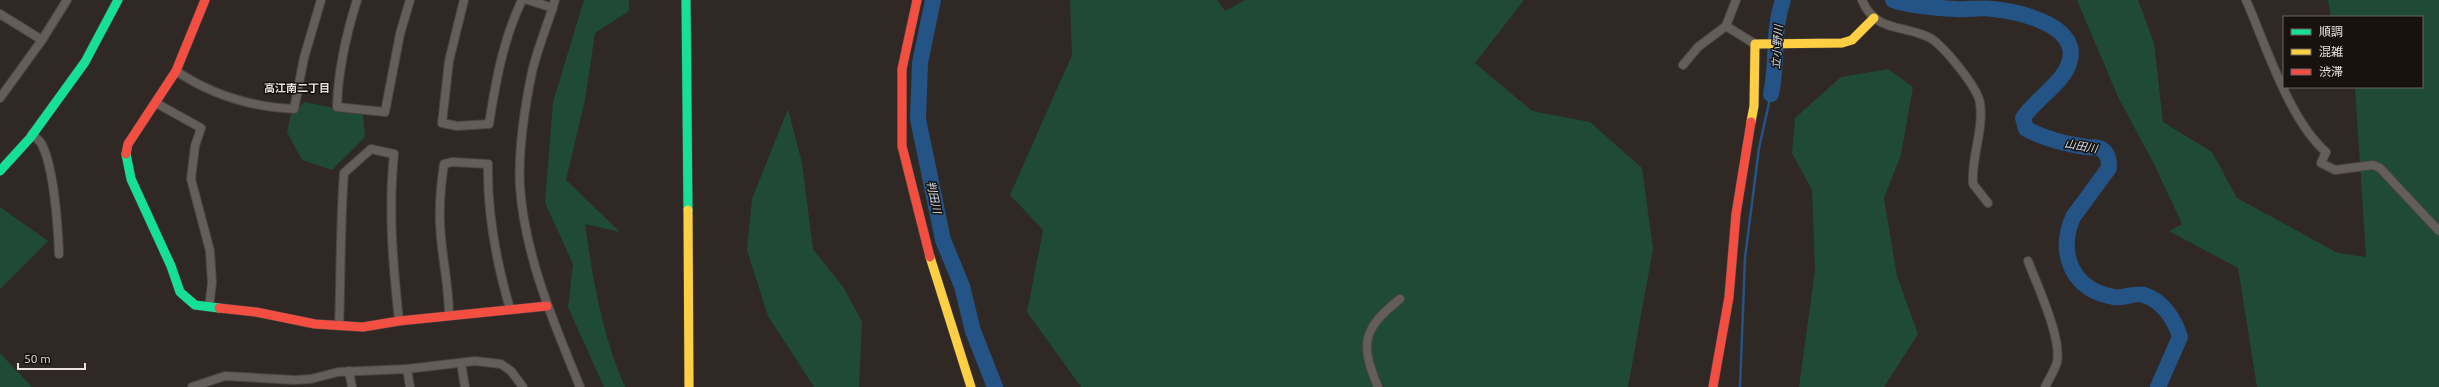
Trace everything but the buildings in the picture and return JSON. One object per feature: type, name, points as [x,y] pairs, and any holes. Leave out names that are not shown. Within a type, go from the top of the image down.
[{"type":"street","points":[[0,98],[42,40],[66,0]]},
{"type":"street","points":[[0,171],[32,134],[84,62],[118,0]]},
{"type":"street","points":[[205,0],[176,71],[128,144],[125,165],[171,266],[180,292],[195,305],[339,326],[363,327],[399,321],[547,306]]},
{"type":"street","points":[[176,71],[209,90],[223,95],[258,106],[294,109],[304,58],[321,0]]},
{"type":"street","points":[[357,0],[346,40],[338,84],[337,108],[386,112],[398,42],[410,0]]},
{"type":"street","points":[[464,0],[449,61],[442,123],[457,126],[489,124],[500,57],[510,25],[522,0]]},
{"type":"street","points":[[528,0],[554,4],[533,71],[524,118],[520,186],[530,249],[547,306],[580,387]]},
{"type":"street","points":[[686,0],[689,387]]},
{"type":"street","points":[[917,0],[902,69],[902,146],[932,264],[971,387]]},
{"type":"street","points":[[1683,65],[1698,47],[1726,26],[1736,0]]},
{"type":"street","points":[[1862,0],[1874,18],[1887,25],[1928,36],[1938,44],[1976,90],[1980,102],[1980,118],[1973,184],[1988,203]]},
{"type":"street","points":[[2246,0],[2283,84]]},
{"type":"street","points":[[0,14],[42,40]]},
{"type":"street","points":[[1726,26],[1756,44],[1842,43],[1852,40],[1874,18]]},
{"type":"street","points":[[1713,387],[1726,317],[1743,163],[1754,106],[1756,44]]},
{"type":"street","points":[[2285,88],[2310,137],[2326,152],[2321,163],[2336,170],[2373,165],[2380,168],[2439,230]]},
{"type":"street","points":[[156,103],[201,128],[195,146],[191,179],[210,251],[212,283],[209,307]]},
{"type":"street","points":[[32,134],[41,142],[51,178],[58,224],[59,254]]},
{"type":"street","points":[[339,326],[341,284],[339,239],[344,173],[371,149],[394,154],[391,178],[390,240],[399,321]]},
{"type":"street","points":[[449,316],[449,292],[440,223],[440,192],[444,164],[452,162],[488,164],[488,196],[496,259],[510,309]]},
{"type":"street","points":[[2028,261],[2052,325],[2057,352],[2057,362],[2045,387]]},
{"type":"street","points":[[1378,387],[1365,347],[1370,332],[1377,322],[1400,299]]},
{"type":"street","points":[[192,387],[225,376],[295,380],[349,371],[407,369],[488,361],[502,364],[511,371],[523,387]]},
{"type":"street","points":[[461,363],[465,387]]},
{"type":"street","points":[[407,369],[410,387]]},
{"type":"street","points":[[349,371],[352,387]]},
{"type":"green space","points":[[584,0],[629,0],[629,11],[595,33],[585,100],[566,180],[620,232],[585,224],[599,307],[610,347],[625,387],[604,387],[568,307],[573,264],[545,203],[553,102]]},
{"type":"green space","points":[[1070,0],[1217,0],[1225,11],[1245,0],[1524,0],[1475,63],[1532,111],[1590,122],[1642,168],[1653,249],[1628,387],[1081,387],[1027,312],[1043,230],[1010,195],[1072,55]]},
{"type":"green space","points":[[2077,0],[2138,0],[2154,43],[2163,122],[2212,152],[2237,198],[2338,253],[2366,257],[2355,88],[2423,88],[2423,16],[2331,16],[2328,0],[2439,0],[2439,387],[2257,387],[2238,268],[2169,231],[2182,224],[2153,162],[2118,97]]},
{"type":"green space","points":[[1888,69],[1913,87],[1901,155],[1884,198],[1897,276],[1918,334],[1884,387],[1799,387],[1815,270],[1812,190],[1792,153],[1795,118],[1841,77]]},
{"type":"green space","points":[[305,102],[363,114],[365,137],[332,170],[302,160],[287,132],[291,114]]},
{"type":"green space","points":[[788,109],[802,163],[813,249],[844,288],[862,322],[859,387],[814,387],[768,316],[747,250],[752,199]]},
{"type":"green space","points":[[0,207],[48,241],[0,289]]},
{"type":"green space","points":[[0,353],[32,387],[0,387]]},
{"type":"waterway","name":"判田川","points":[[933,0],[920,63],[918,119],[943,240],[962,286],[973,331],[995,387]]},
{"type":"waterway","name":"立小野川","points":[[1771,94],[1777,23],[1783,0]]},
{"type":"waterway","name":"山田川","points":[[1893,0],[1908,4],[1932,7],[1961,9],[1988,8],[2018,14],[2047,24],[2059,31],[2067,41],[2071,52],[2068,66],[2059,80],[2023,118],[2026,129],[2033,133],[2063,143],[2098,148],[2104,151],[2107,155],[2109,168],[2073,217],[2068,231],[2068,257],[2072,269],[2079,279],[2088,287],[2100,293],[2114,297],[2136,294],[2144,295],[2157,302],[2167,312],[2175,324],[2180,337],[2158,387]]},
{"type":"waterway","points":[[1740,387],[1745,258],[1759,148],[1771,94]]},
{"type":"traffic: fast","points":[[0,171],[30,138],[85,62],[118,0]]},
{"type":"traffic: fast","points":[[686,0],[688,210]]},
{"type":"traffic: fast","points":[[126,154],[131,179],[171,266],[180,292],[195,305],[219,308]]},
{"type":"traffic: slow","points":[[1751,122],[1754,106],[1755,44],[1842,43],[1852,40],[1874,18]]},
{"type":"traffic: slow","points":[[688,210],[689,387]]},
{"type":"traffic: slow","points":[[930,257],[971,387]]},
{"type":"traffic: jam","points":[[126,154],[128,144],[176,71],[205,0]]},
{"type":"traffic: jam","points":[[917,0],[902,69],[902,146],[930,257]]},
{"type":"traffic: jam","points":[[1713,387],[1729,297],[1736,214],[1751,122]]},
{"type":"traffic: jam","points":[[219,308],[256,312],[315,324],[363,327],[399,321],[547,306]]},
{"type":"district","name":"高江南二丁目","points":[[297,88]]}]
